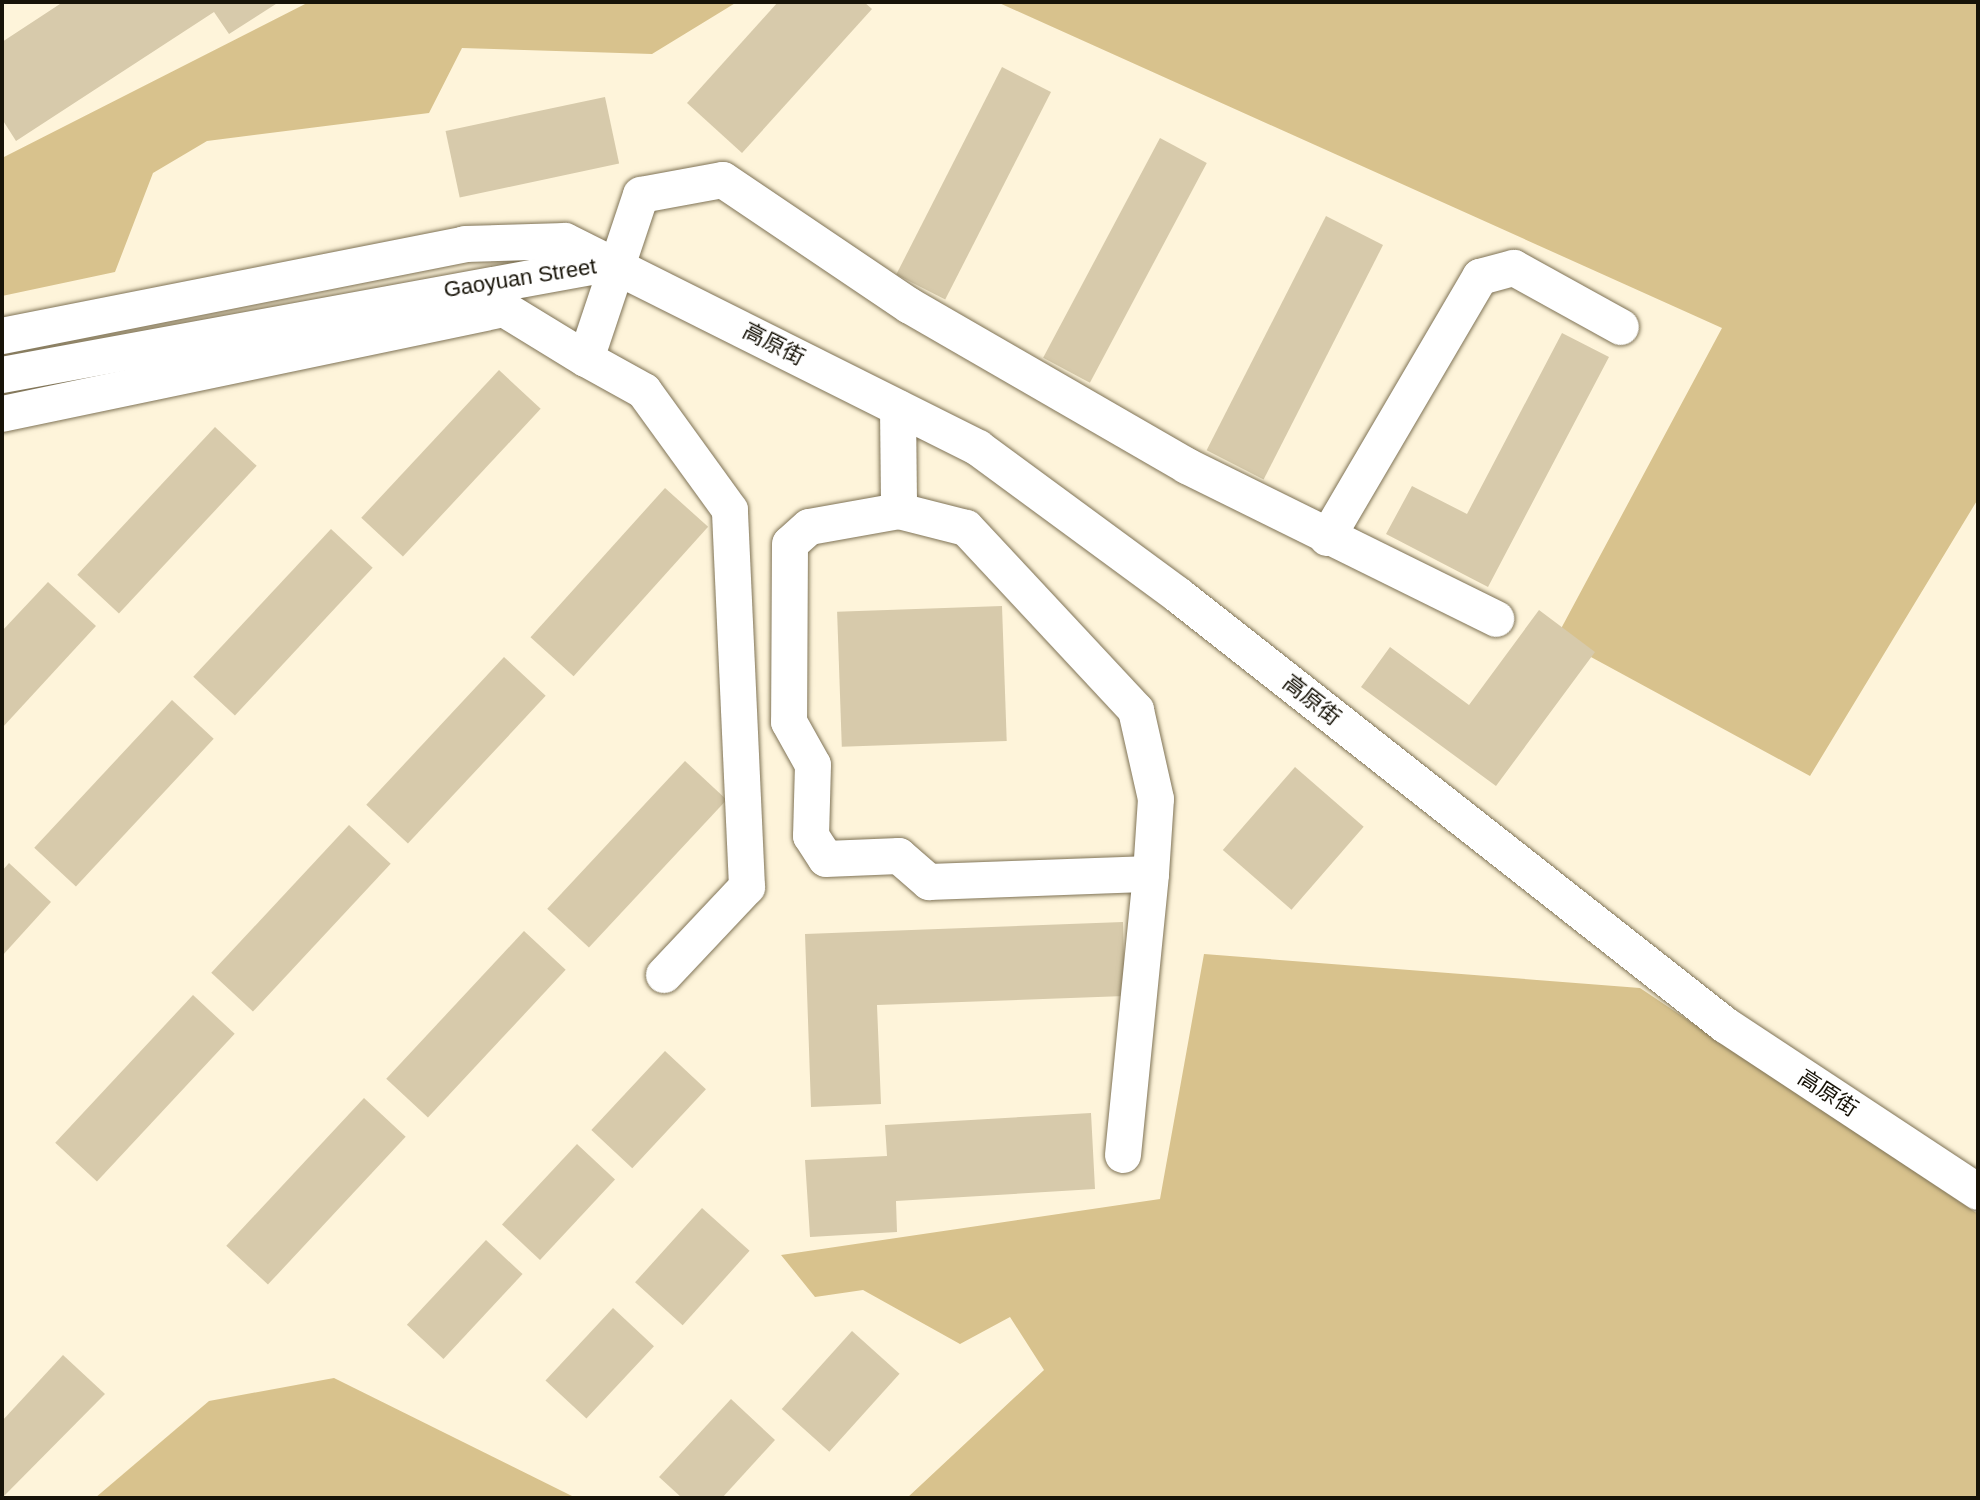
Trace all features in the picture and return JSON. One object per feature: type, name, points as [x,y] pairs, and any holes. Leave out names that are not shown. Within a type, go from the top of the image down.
[{"type":"street","points":[[586,359],[613,263],[641,195],[723,180],[910,306],[1327,538],[1496,619]]},
{"type":"street","name":"Gaoyuan Street","points":[[2,336],[478,243],[565,241],[613,263]]},
{"type":"street","name":"Gaoyuan Street","points":[[2,375],[613,263]]},
{"type":"street","name":"高原街","points":[[613,263],[978,448],[1178,595],[1725,1025],[1978,1192]]},
{"type":"street","points":[[1327,538],[1480,277],[1514,268],[1621,327]]},
{"type":"street","points":[[2,414],[504,309],[644,391],[730,510],[747,887],[664,975]]},
{"type":"street","points":[[898,408],[899,511]]},
{"type":"street","points":[[1123,1155],[1151,874],[1156,799],[1136,710],[966,528],[899,511],[809,527],[790,544],[789,722],[813,765],[811,836],[826,859],[899,856],[929,882],[1151,874]]},
{"type":"shaded area","points":[[309,2],[737,2],[652,54],[462,48],[429,113],[207,141],[153,173],[115,272],[2,296],[2,158]]},
{"type":"shaded area","points":[[997,2],[1978,2],[1978,499],[1810,776],[1556,638],[1722,328]]},
{"type":"shaded area","points":[[1204,954],[1640,988],[1978,1214],[1978,1498],[907,1498],[1044,1370],[1010,1317],[960,1344],[863,1290],[815,1297],[781,1255],[1160,1199]]},
{"type":"shaded area","points":[[334,1378],[576,1498],[95,1498],[209,1401]]},
{"type":"building","points":[[63,2],[279,2],[229,34],[214,12],[16,141],[2,119],[2,42]]},
{"type":"building","points":[[778,2],[864,2],[872,9],[742,153],[687,103]]},
{"type":"building","points":[[1002,67],[1051,92],[945,300],[896,275]]},
{"type":"building","points":[[605,97],[619,164],[460,197],[446,131]]},
{"type":"building","points":[[1160,138],[1207,163],[1090,383],[1043,358]]},
{"type":"building","points":[[1326,216],[1383,245],[1264,479],[1207,450]]},
{"type":"building","points":[[1562,333],[1609,357],[1488,587],[1386,534],[1412,486],[1467,514]]},
{"type":"building","points":[[499,370],[541,409],[403,557],[361,518]]},
{"type":"building","points":[[215,427],[257,466],[119,614],[77,575]]},
{"type":"building","points":[[665,488],[708,527],[574,676],[531,637]]},
{"type":"building","points":[[331,529],[373,568],[235,716],[193,677]]},
{"type":"building","points":[[48,582],[96,626],[2,728],[2,631]]},
{"type":"building","points":[[1002,606],[1007,741],[842,747],[837,612]]},
{"type":"building","points":[[1539,610],[1595,652],[1496,786],[1361,687],[1390,647],[1469,705]]},
{"type":"building","points":[[504,657],[546,696],[408,844],[366,805]]},
{"type":"building","points":[[172,700],[214,739],[76,887],[34,848]]},
{"type":"building","points":[[685,761],[727,800],[589,948],[547,909]]},
{"type":"building","points":[[1295,767],[1364,827],[1292,910],[1223,850]]},
{"type":"building","points":[[349,825],[391,864],[253,1012],[211,973]]},
{"type":"building","points":[[9,863],[51,902],[2,956],[2,871]]},
{"type":"building","points":[[1123,922],[1125,996],[877,1005],[881,1104],[811,1107],[805,934]]},
{"type":"building","points":[[524,931],[566,970],[428,1118],[386,1079]]},
{"type":"building","points":[[193,995],[235,1034],[97,1182],[55,1143]]},
{"type":"building","points":[[665,1051],[706,1089],[632,1168],[591,1130]]},
{"type":"building","points":[[364,1098],[406,1137],[268,1285],[226,1246]]},
{"type":"building","points":[[1091,1113],[1095,1189],[896,1201],[897,1232],[810,1237],[805,1160],[887,1156],[885,1125]]},
{"type":"building","points":[[577,1144],[615,1179],[540,1260],[502,1224]]},
{"type":"building","points":[[702,1208],[750,1251],[683,1325],[635,1282]]},
{"type":"building","points":[[486,1240],[523,1274],[443,1359],[407,1325]]},
{"type":"building","points":[[613,1308],[654,1346],[586,1419],[545,1380]]},
{"type":"building","points":[[852,1331],[900,1374],[829,1452],[782,1409]]},
{"type":"building","points":[[63,1355],[105,1394],[2,1498],[2,1421]]},
{"type":"building","points":[[731,1399],[775,1440],[722,1498],[682,1498],[659,1477]]}]
